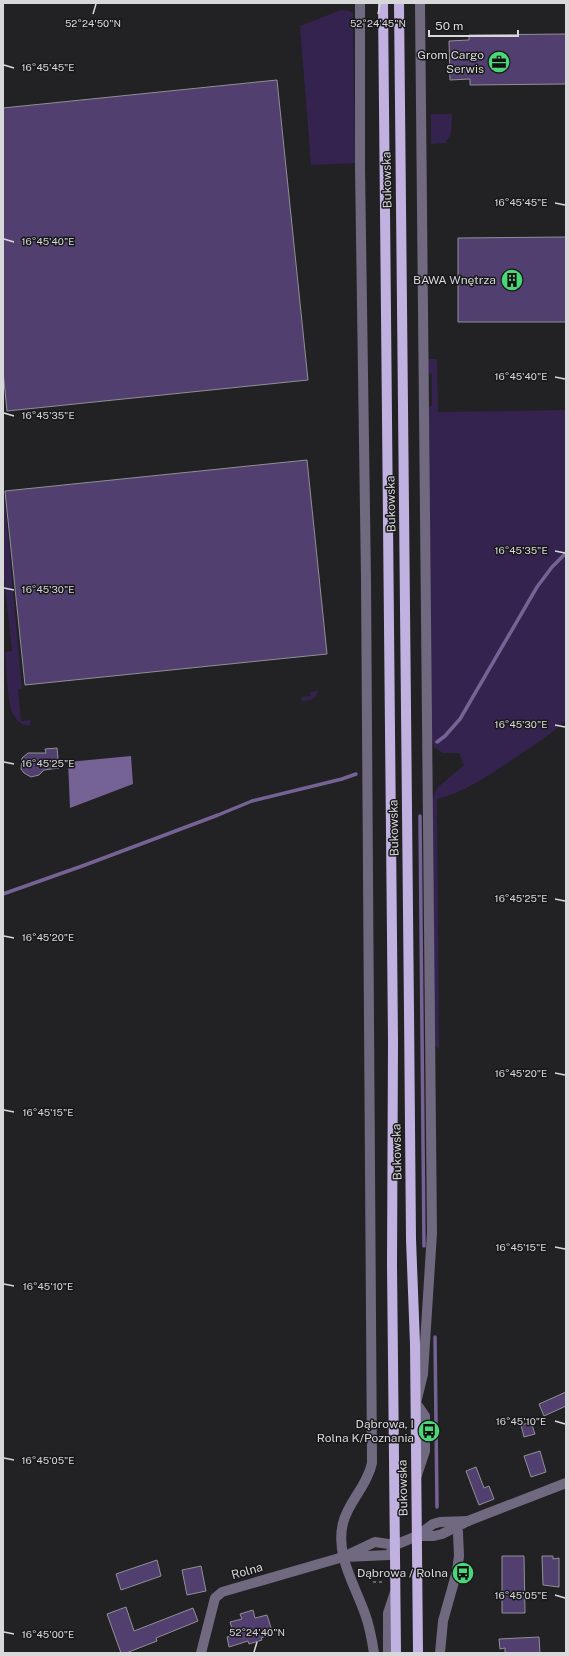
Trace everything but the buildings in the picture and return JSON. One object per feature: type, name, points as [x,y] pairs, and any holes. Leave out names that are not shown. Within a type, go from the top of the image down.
[{"type":"main road","name":"Bukowska","points":[[383,3],[393,1041],[392,1273],[396,1653]]},
{"type":"main road","name":"Bukowska","points":[[399,3],[408,997],[416,1403],[418,1653]]},
{"type":"street","points":[[360,3],[372,1463],[368,1477],[349,1507],[340,1535],[343,1557],[366,1616],[372,1638],[374,1653]]},
{"type":"street","points":[[416,1403],[423,1374],[432,1233],[420,3]]},
{"type":"street","points":[[343,1557],[375,1542],[395,1545],[417,1536],[433,1524],[440,1522],[454,1524],[468,1521],[566,1483]]},
{"type":"street","points":[[440,1653],[443,1621],[457,1571],[459,1556],[458,1532],[454,1524]]},
{"type":"street","points":[[343,1557],[389,1555],[395,1545]]},
{"type":"street","name":"Rolna","points":[[201,1653],[215,1598],[222,1592],[343,1557]]},
{"type":"street","points":[[388,1653],[388,1613],[395,1592]]},
{"type":"path","points":[[373,1582],[382,1582]]},
{"type":"shaded area","points":[[341,10],[350,11],[353,14],[355,163],[311,165],[300,26]]},
{"type":"shaded area","points":[[431,114],[452,114],[451,134],[445,143],[431,144]]},
{"type":"shaded area","points":[[427,359],[437,359],[438,412],[566,410],[566,720],[542,740],[488,775],[458,792],[437,799],[439,1049],[434,1045],[432,799],[437,788],[464,765],[459,753],[443,753],[434,747],[431,736],[428,408],[432,405],[432,374],[427,373]]},
{"type":"shaded area","points":[[3,503],[5,503],[22,689],[18,689],[21,721],[31,720],[30,725],[28,726],[21,723],[13,715],[8,692],[5,652],[12,651],[3,568]]},
{"type":"shaded area","points":[[318,691],[316,696],[312,699],[302,701],[301,697],[311,696],[310,692]]},
{"type":"shaded area","points":[[131,756],[133,784],[70,808],[68,762]]},
{"type":"waterway","points":[[437,742],[445,736],[460,719],[537,587],[552,567],[566,553]]},
{"type":"waterway","points":[[3,894],[85,865],[252,801],[342,779],[356,774]]},
{"type":"waterway","points":[[420,816],[424,1246]]},
{"type":"waterway","points":[[435,1337],[437,1507]]},
{"type":"place","name":"Grom Cargo Serwis","points":[[499,62]]},
{"type":"place","name":"BAWA Wnętrza","points":[[512,280]]},
{"type":"place","name":"Dąbrowa, I Rolna K/Poznania","points":[[429,1431]]},
{"type":"place","name":"Dąbrowa / Rolna","points":[[463,1573]]}]
